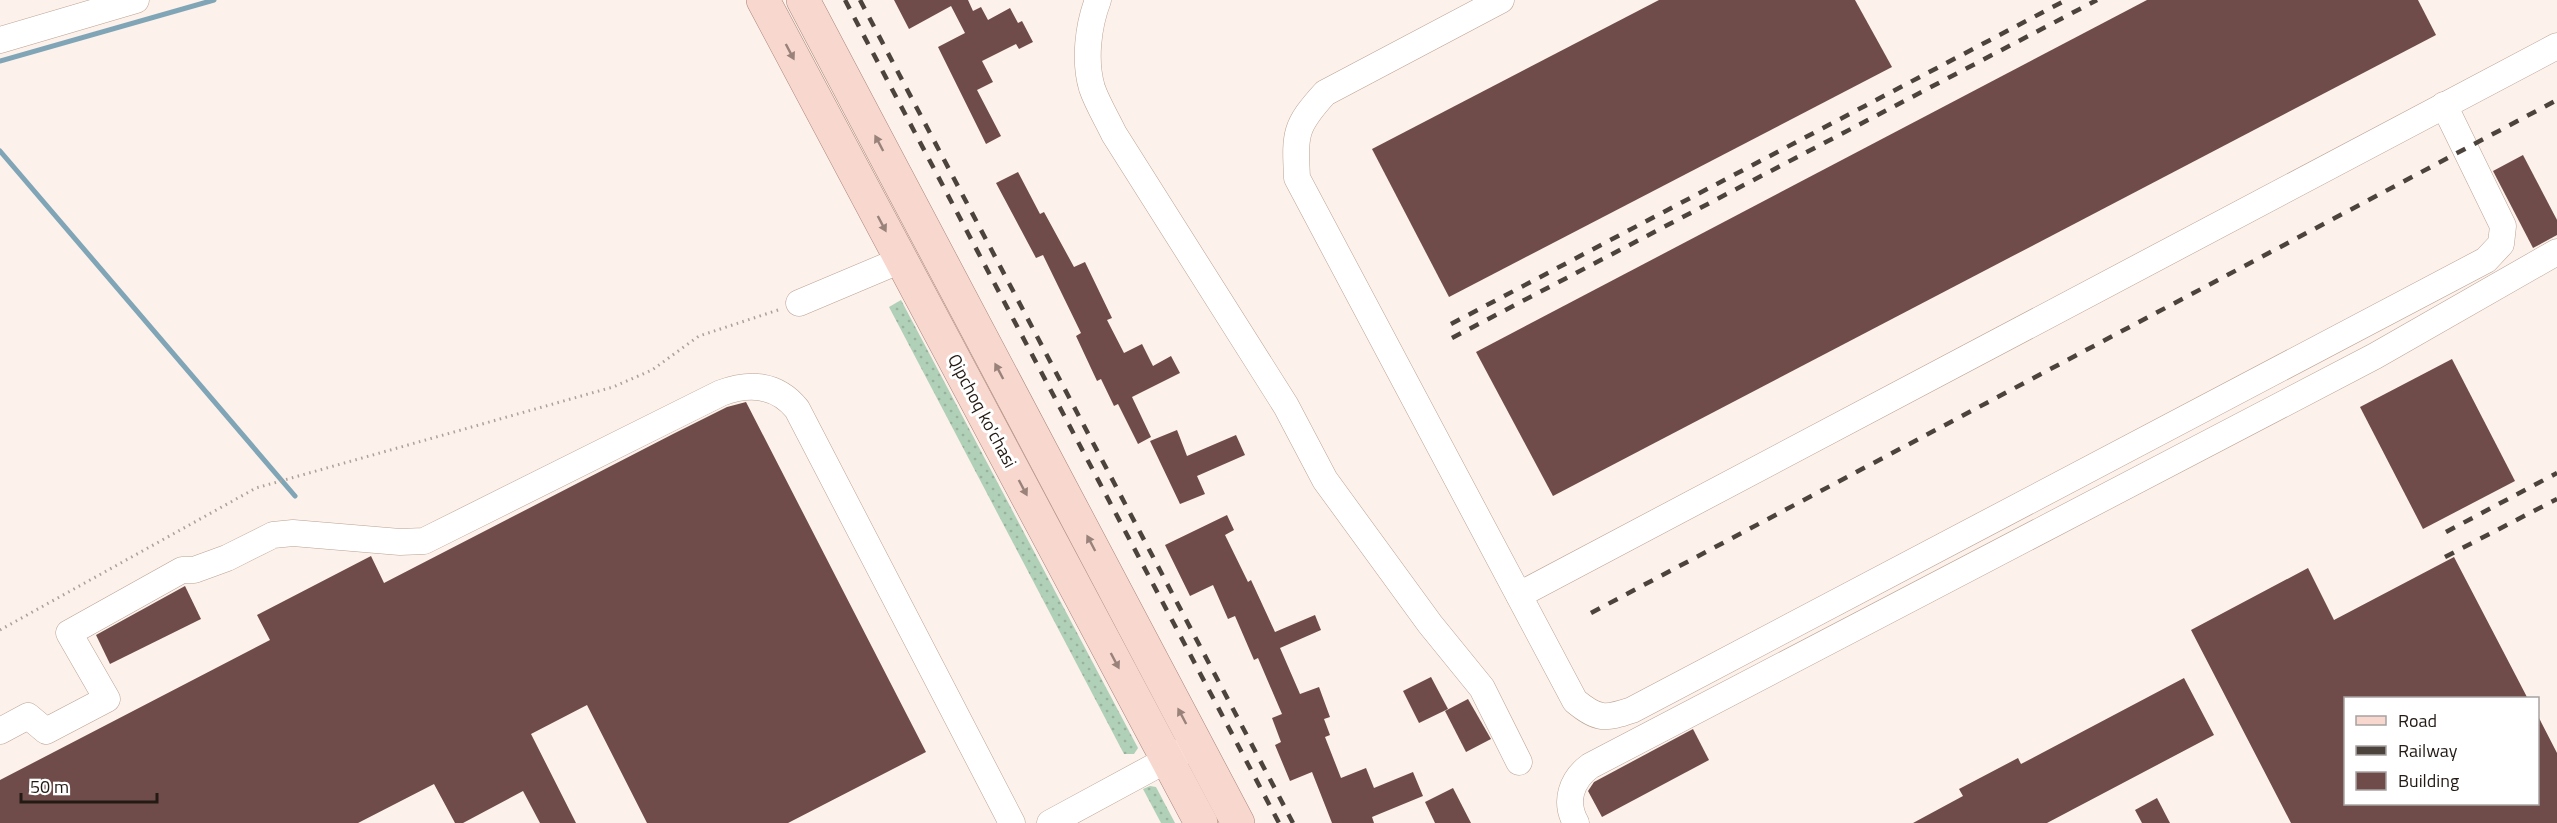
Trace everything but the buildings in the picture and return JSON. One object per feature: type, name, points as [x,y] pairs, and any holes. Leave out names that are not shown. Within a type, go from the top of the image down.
[{"type":"main road","name":"Qipchoq ko'chasi","points":[[763,0],[1201,823]]},
{"type":"main road","name":"Qipchoq ko'chasi","points":[[803,0],[1238,823]]},
{"type":"street","points":[[0,40],[70,9],[136,0]]},
{"type":"street","points":[[1098,0],[1088,49],[1092,87],[1114,134],[1286,405],[1325,480],[1430,624],[1482,688],[1519,762]]},
{"type":"street","points":[[1501,0],[1325,93],[1306,113],[1295,139],[1297,178],[1575,701],[1592,715],[1609,718],[1632,710],[2486,260],[2501,244],[2503,226],[2444,105]]},
{"type":"street","points":[[1519,595],[2557,46]]},
{"type":"street","points":[[1576,823],[1570,810],[1570,796],[1574,782],[1590,766],[2375,356],[2557,252]]},
{"type":"street","points":[[799,303],[901,260]]},
{"type":"street","points":[[0,731],[28,716],[46,731],[107,699],[69,633],[182,570],[194,570],[227,558],[273,535],[293,533],[400,542],[424,541],[721,393],[753,386],[774,390],[783,395],[797,409],[1011,823]]},
{"type":"street","points":[[1050,823],[1197,744]]},
{"type":"path","points":[[0,630],[256,488],[613,387],[651,370],[699,336],[799,303]]},
{"type":"green space","points":[[901,300],[1138,748],[1134,754],[1124,754],[889,307]]},
{"type":"green space","points":[[1150,786],[1156,787],[1175,823],[1161,823],[1143,789]]},
{"type":"waterway","points":[[0,61],[214,0]]},
{"type":"waterway","points":[[0,151],[295,496]]},
{"type":"railway","points":[[845,0],[1279,823]]},
{"type":"railway","points":[[860,0],[1293,823]]},
{"type":"railway","points":[[1451,324],[2066,0]]},
{"type":"railway","points":[[1452,338],[2097,0]]},
{"type":"railway","points":[[1591,613],[2557,100]]},
{"type":"railway","points":[[2446,532],[2557,473]]},
{"type":"railway","points":[[2445,557],[2557,499]]}]
